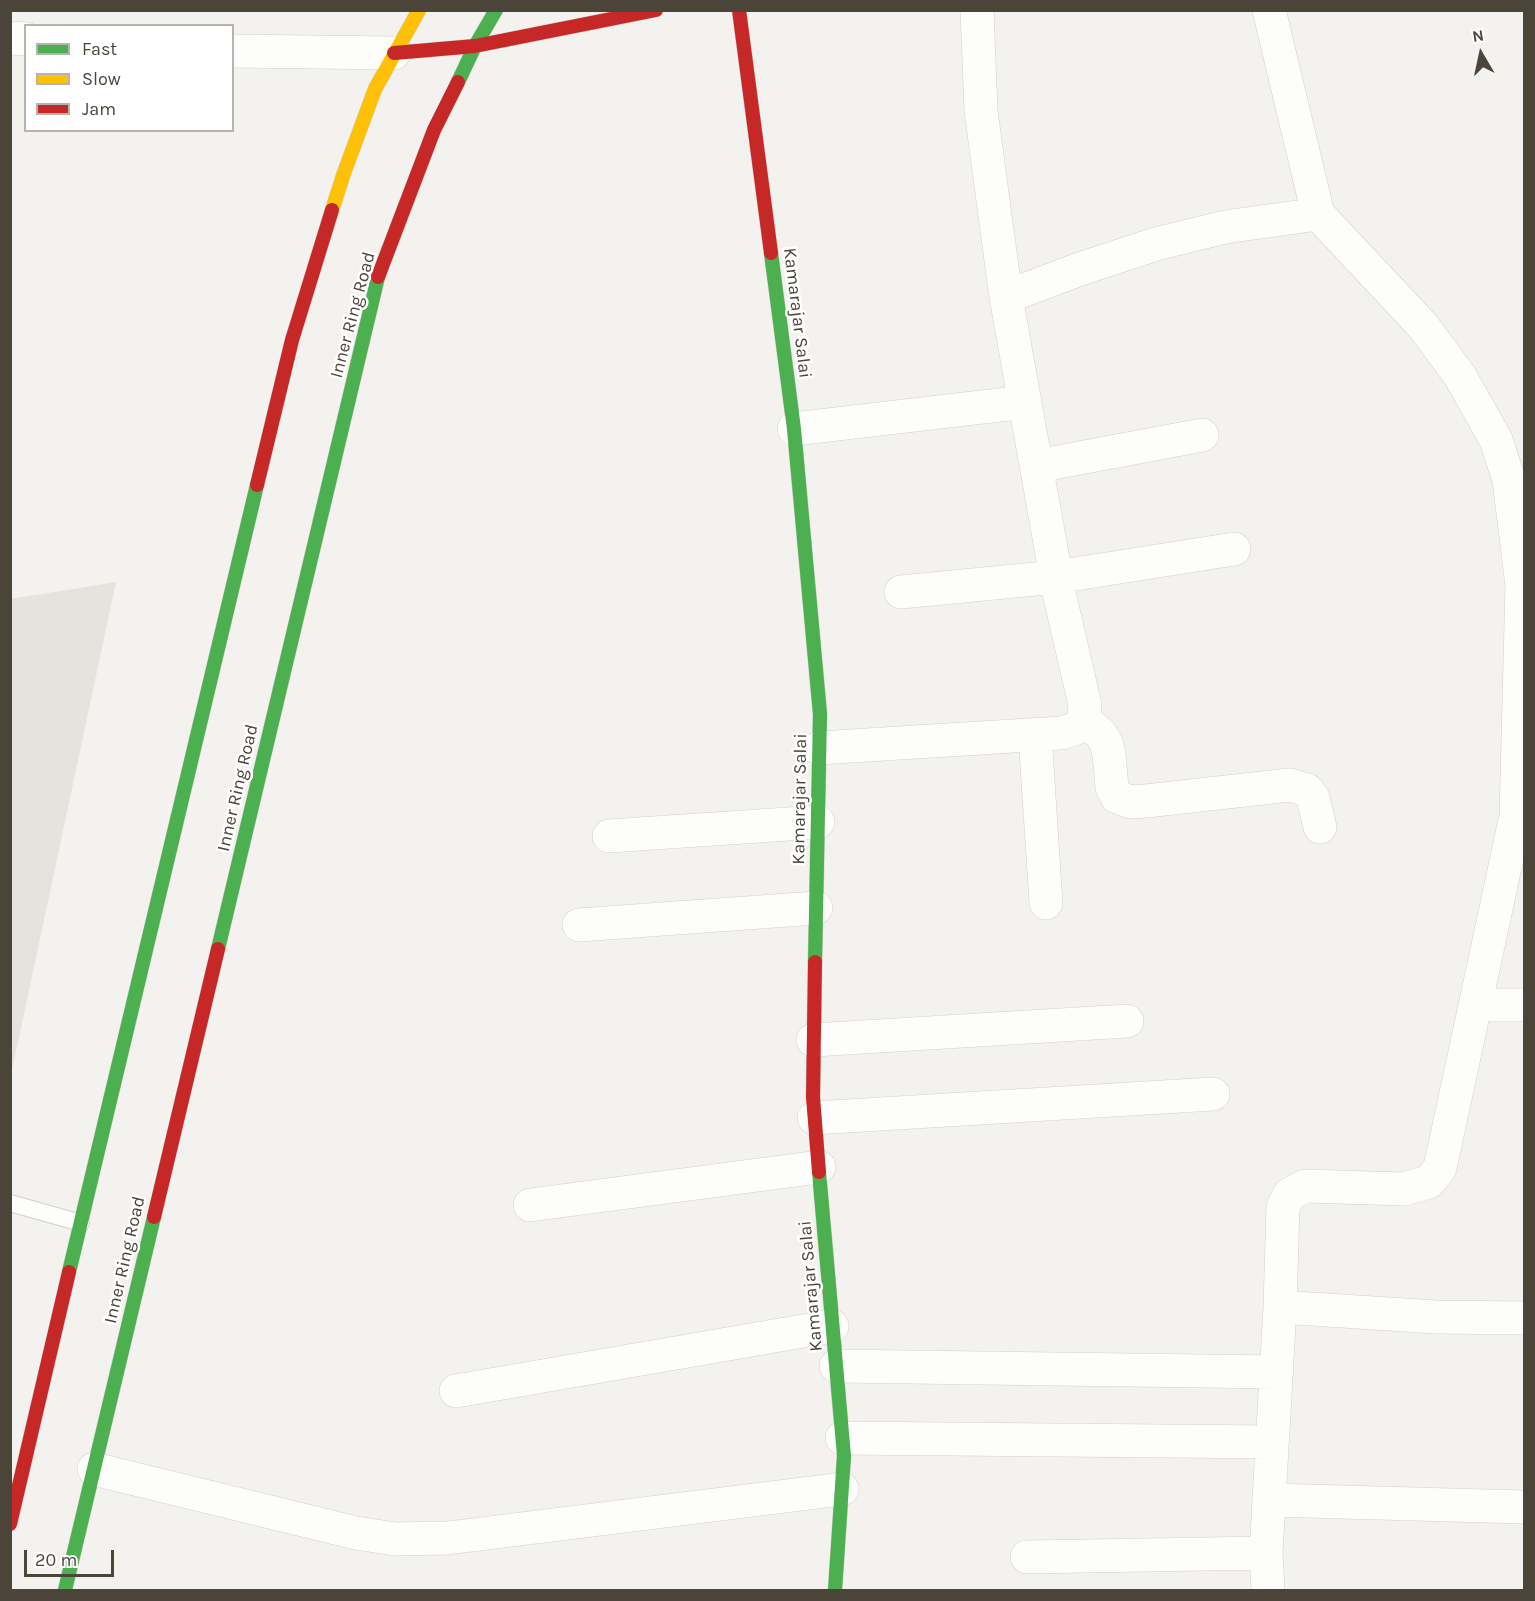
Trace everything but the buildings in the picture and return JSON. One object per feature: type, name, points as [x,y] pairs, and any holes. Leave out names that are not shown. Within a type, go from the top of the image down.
[{"type":"main road","points":[[10,1524],[292,340],[344,173],[375,89],[419,10]]},
{"type":"main road","name":"Inner Ring Road","points":[[65,1590],[379,274],[434,130],[475,46],[496,10]]},
{"type":"main road","points":[[394,53],[475,46],[656,10]]},
{"type":"main road","name":"Kamarajar Salai","points":[[740,10],[794,429],[820,714],[813,1097],[844,1456],[836,1590]]},
{"type":"street","points":[[819,748],[1061,733],[1077,728],[1084,720],[1085,705],[1056,577],[1006,297],[981,111],[978,10]]},
{"type":"street","points":[[1268,1590],[1266,1553],[1280,1307],[1283,1207],[1289,1195],[1305,1186],[1404,1189],[1429,1182],[1440,1167],[1520,816],[1523,624],[1522,586],[1509,480],[1496,440],[1460,376],[1423,326],[1318,214],[1269,10]]},
{"type":"street","points":[[234,51],[394,53]]},
{"type":"street","points":[[1006,297],[1155,244],[1225,227],[1318,214]]},
{"type":"street","points":[[794,429],[1025,402]]},
{"type":"street","points":[[1037,466],[1202,435]]},
{"type":"street","points":[[901,592],[1056,577],[1234,549]]},
{"type":"street","points":[[1084,720],[1100,733],[1106,742],[1112,787],[1117,797],[1131,802],[1146,801],[1290,785],[1307,790],[1313,798],[1320,827]]},
{"type":"street","points":[[1035,735],[1046,903]]},
{"type":"street","points":[[609,836],[818,822]]},
{"type":"street","points":[[579,925],[816,908]]},
{"type":"street","points":[[1476,1005],[1524,1005]]},
{"type":"street","points":[[813,1040],[1127,1021]]},
{"type":"street","points":[[814,1118],[1213,1094]]},
{"type":"street","points":[[530,1205],[819,1167]]},
{"type":"street","points":[[1280,1307],[1436,1317],[1524,1318]]},
{"type":"street","points":[[456,1391],[832,1326]]},
{"type":"street","points":[[836,1366],[1276,1372]]},
{"type":"street","points":[[842,1438],[1272,1442]]},
{"type":"street","points":[[94,1469],[356,1533],[395,1539],[448,1538],[842,1489]]},
{"type":"street","points":[[1269,1500],[1524,1508]]},
{"type":"street","points":[[1027,1557],[1266,1553]]},
{"type":"lane","points":[[10,1203],[81,1223]]},
{"type":"shaded area","points":[[116,582],[11,1075],[11,599]]},
{"type":"traffic: fast","points":[[458,82],[496,10]]},
{"type":"traffic: fast","points":[[771,253],[794,429],[820,714],[815,962]]},
{"type":"traffic: fast","points":[[218,949],[378,277]]},
{"type":"traffic: fast","points":[[69,1272],[257,485]]},
{"type":"traffic: fast","points":[[819,1172],[844,1456],[835,1590]]},
{"type":"traffic: fast","points":[[65,1590],[154,1217]]},
{"type":"traffic: slow","points":[[332,210],[375,89],[419,10]]},
{"type":"traffic: jam","points":[[394,53],[475,46],[656,10]]},
{"type":"traffic: jam","points":[[739,10],[771,253]]},
{"type":"traffic: jam","points":[[378,277],[434,130],[458,82]]},
{"type":"traffic: jam","points":[[257,485],[292,340],[332,210]]},
{"type":"traffic: jam","points":[[154,1217],[218,949]]},
{"type":"traffic: jam","points":[[815,962],[813,1097],[819,1172]]},
{"type":"traffic: jam","points":[[10,1524],[69,1272]]}]
